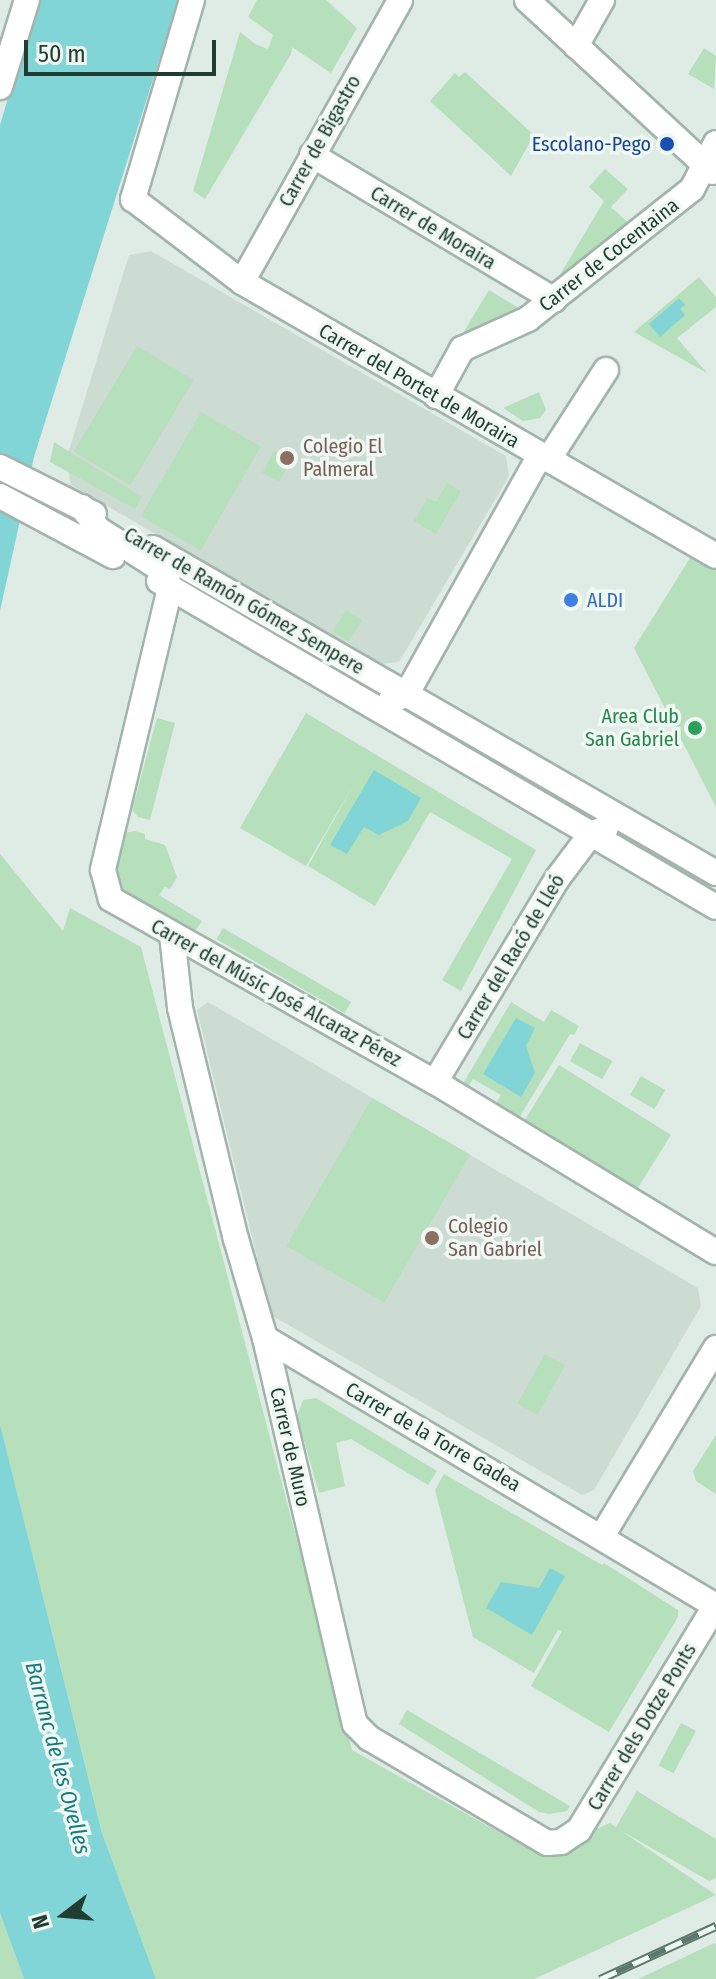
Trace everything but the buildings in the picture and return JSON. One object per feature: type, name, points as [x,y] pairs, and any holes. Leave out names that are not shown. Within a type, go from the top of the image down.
[{"type":"street","points":[[0,87],[27,0]]},
{"type":"street","name":"Carrer del Portet de Moraira","points":[[192,0],[133,199],[242,282],[716,556]]},
{"type":"street","name":"Carrer de Bigastro","points":[[242,282],[400,0]]},
{"type":"street","points":[[527,0],[709,170]]},
{"type":"street","points":[[576,46],[602,0]]},
{"type":"street","name":"Carrer de Cocentaina","points":[[436,396],[462,349],[528,319],[692,189],[709,170],[716,143]]},
{"type":"street","name":"Carrer de Moraira","points":[[312,155],[554,300]]},
{"type":"street","points":[[374,707],[406,695],[544,458],[606,370]]},
{"type":"street","name":"Carrer de Ramón Gómez Sempere","points":[[0,467],[82,507],[716,873]]},
{"type":"street","name":"Carrer de Ramón Gómez Sempere","points":[[0,496],[35,512],[170,588],[716,907]]},
{"type":"street","name":"Carrer de Ramón Gómez Sempere","points":[[82,507],[98,529],[165,572],[170,588]]},
{"type":"street","name":"Carrer del Músic José Alcaraz Pérez","points":[[170,588],[103,870],[111,899],[435,1082],[716,1252]]},
{"type":"street","points":[[591,834],[626,821]]},
{"type":"street","name":"Carrer del Racó de Lleó","points":[[435,1082],[557,879],[591,834]]},
{"type":"street","name":"Carrer de Muro","points":[[172,935],[180,1008],[236,1239],[265,1338],[355,1724],[369,1738],[547,1843],[561,1842]]},
{"type":"street","name":"Carrer de la Torre Gadea","points":[[265,1338],[716,1605]]},
{"type":"street","points":[[602,1536],[716,1348]]},
{"type":"street","name":"Carrer dels Dotze Ponts","points":[[561,1842],[579,1830],[716,1605]]},
{"type":"shaded area","name":"Colegio El Palmeral","points":[[151,251],[506,456],[509,476],[399,662],[380,664],[71,485],[66,460],[129,255]]},
{"type":"shaded area","name":"Colegio San Gabriel","points":[[208,1002],[698,1288],[701,1306],[594,1490],[582,1495],[271,1315],[197,1010]]},
{"type":"green space","points":[[257,0],[326,0],[357,28],[331,73],[292,47],[291,54],[205,199],[193,191],[240,32],[255,44],[268,49],[273,35],[248,17]]},
{"type":"green space","points":[[704,48],[716,56],[714,89],[688,74]]},
{"type":"green space","points":[[465,72],[534,135],[511,176],[430,101],[455,73],[459,77]]},
{"type":"green space","points":[[605,169],[628,189],[611,207],[635,229],[569,284],[558,278],[604,201],[589,187]]},
{"type":"green space","points":[[699,277],[716,297],[716,307],[677,338],[707,373],[634,332]]},
{"type":"green space","points":[[489,290],[525,312],[459,340]]},
{"type":"green space","points":[[137,346],[194,380],[130,485],[74,451]]},
{"type":"green space","points":[[539,392],[546,410],[540,418],[523,421],[503,408]]},
{"type":"green space","points":[[201,412],[261,446],[201,550],[141,516]]},
{"type":"green space","points":[[54,442],[142,497],[135,509],[50,462]]},
{"type":"green space","points":[[274,451],[291,460],[279,482],[262,473]]},
{"type":"green space","points":[[447,483],[461,491],[436,534],[414,521],[427,498],[436,502]]},
{"type":"green space","name":"Area Club San Gabriel","points":[[695,550],[716,563],[716,807],[634,648]]},
{"type":"green space","points":[[346,610],[362,620],[349,641],[333,631]]},
{"type":"green space","points":[[306,713],[536,850],[461,991],[442,980],[512,859],[430,812],[375,906],[308,866],[355,782],[306,866],[240,828]]},
{"type":"green space","points":[[157,718],[175,723],[150,820],[138,817],[132,810]]},
{"type":"green space","points":[[135,831],[145,834],[145,839],[165,845],[177,877],[170,889],[165,887],[159,895],[202,921],[196,930],[121,889],[115,881],[125,833]]},
{"type":"green space","points":[[0,854],[63,931],[70,908],[141,947],[352,1750],[540,1855],[610,1823],[616,1827],[637,1791],[716,1839],[716,1878],[709,1881],[620,1830],[716,1895],[534,1979],[156,1979],[102,1833],[0,1424]]},
{"type":"green space","points":[[223,928],[351,1002],[345,1013],[216,939]]},
{"type":"green space","points":[[511,1002],[544,1022],[551,1010],[579,1026],[574,1035],[570,1034],[517,1121],[493,1108],[501,1095],[473,1079],[466,1090],[464,1082]]},
{"type":"green space","points":[[580,1043],[612,1061],[602,1079],[570,1061]]},
{"type":"green space","points":[[559,1065],[671,1135],[635,1193],[523,1123]]},
{"type":"green space","points":[[641,1076],[665,1090],[654,1109],[630,1095]]},
{"type":"green space","points":[[372,1098],[470,1154],[384,1303],[286,1246]]},
{"type":"green space","points":[[545,1354],[565,1365],[537,1415],[517,1404]]},
{"type":"green space","points":[[316,1398],[437,1471],[428,1485],[351,1439],[336,1443],[345,1486],[319,1493],[297,1416],[303,1400]]},
{"type":"green space","points":[[716,1435],[716,1494],[696,1481],[693,1471]]},
{"type":"green space","points":[[444,1474],[602,1565],[604,1563],[678,1610],[678,1617],[609,1732],[531,1686],[562,1631],[558,1630],[534,1673],[473,1637],[435,1490]]},
{"type":"green space","points":[[407,1710],[570,1806],[567,1811],[539,1812],[399,1724]]},
{"type":"green space","points":[[681,1723],[696,1731],[673,1773],[658,1765]]},
{"type":"green space","points":[[0,1913],[24,1979],[0,1979]]},
{"type":"green space","points":[[716,1943],[716,1979],[638,1979],[710,1945]]},
{"type":"water","points":[[37,0],[178,0],[34,457],[0,611],[0,125]]},
{"type":"water","points":[[679,298],[685,305],[680,309],[685,315],[660,337],[649,324]]},
{"type":"water","points":[[374,770],[421,798],[408,821],[379,835],[364,827],[347,854],[330,845]]},
{"type":"water","points":[[516,1018],[535,1028],[526,1046],[535,1073],[521,1097],[483,1074]]},
{"type":"water","name":"Barranc de les Ovelles","points":[[0,1424],[102,1833],[156,1979],[24,1979],[0,1913]]},
{"type":"water","points":[[550,1568],[565,1576],[532,1635],[486,1608],[501,1582],[539,1588]]},
{"type":"railway","points":[[600,1979],[716,1926]]},
{"type":"place","name":"Escolano-Pego","points":[[667,144]]},
{"type":"place","name":"Colegio El Palmeral","points":[[287,458]]},
{"type":"place","name":"ALDI","points":[[571,600]]},
{"type":"place","name":"Area Club San Gabriel","points":[[695,728]]},
{"type":"place","name":"Colegio San Gabriel","points":[[432,1238]]}]
